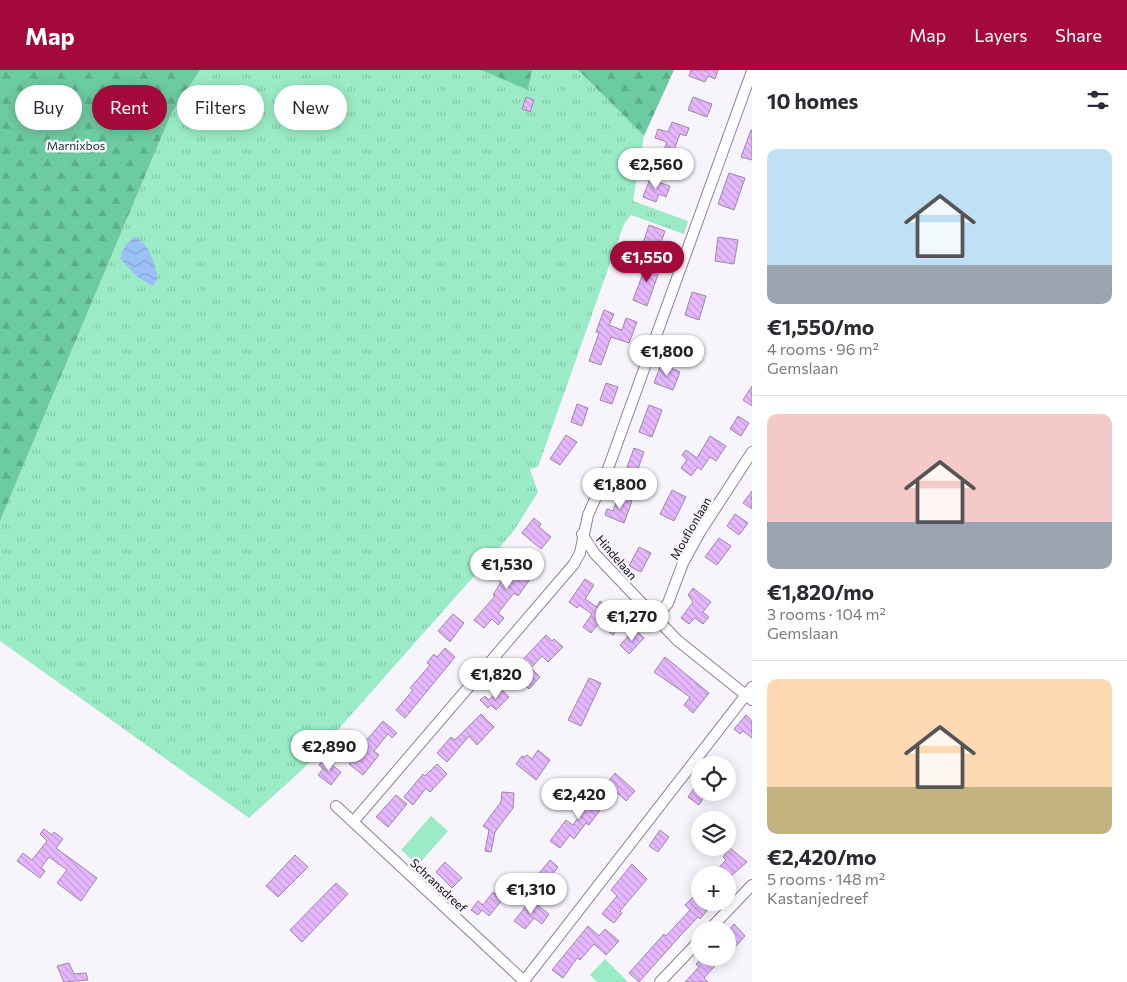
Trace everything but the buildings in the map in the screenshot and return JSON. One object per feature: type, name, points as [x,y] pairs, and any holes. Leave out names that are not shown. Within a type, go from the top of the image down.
[{"type":"street","points":[[353,822],[574,564],[580,553],[582,534],[752,71]]},
{"type":"street","name":"Mouflonlaan","points":[[656,618],[668,603],[683,563],[700,532],[752,452]]},
{"type":"street","name":"Hindelaan","points":[[582,534],[595,554],[677,640],[750,694]]},
{"type":"street","points":[[524,982],[750,694]]},
{"type":"street","name":"Schransdreef","points":[[336,806],[524,982]]},
{"type":"street","points":[[718,921],[752,885]]},
{"type":"street","points":[[660,982],[691,949]]},
{"type":"green space","name":"Marnixbos","points":[[0,70],[200,70],[190,85],[177,85],[177,105],[167,124],[167,85],[92,85],[92,130],[164,130],[0,521]]},
{"type":"green space","points":[[200,70],[578,70],[644,136],[633,201],[688,221],[684,234],[631,215],[624,224],[538,467],[530,469],[538,492],[513,532],[304,768],[249,818],[0,641],[0,521],[164,130],[167,130],[167,124],[171,114],[177,105],[177,130],[264,130],[264,85],[190,85]]},
{"type":"green space","points":[[481,70],[532,70],[528,90]]},
{"type":"green space","points":[[578,70],[674,70],[644,136]]},
{"type":"green space","points":[[431,816],[448,831],[418,865],[401,850]]},
{"type":"green space","points":[[605,959],[628,982],[597,982],[590,975]]},
{"type":"water","points":[[135,237],[148,249],[153,260],[158,278],[153,286],[136,276],[120,258],[126,244]]}]
